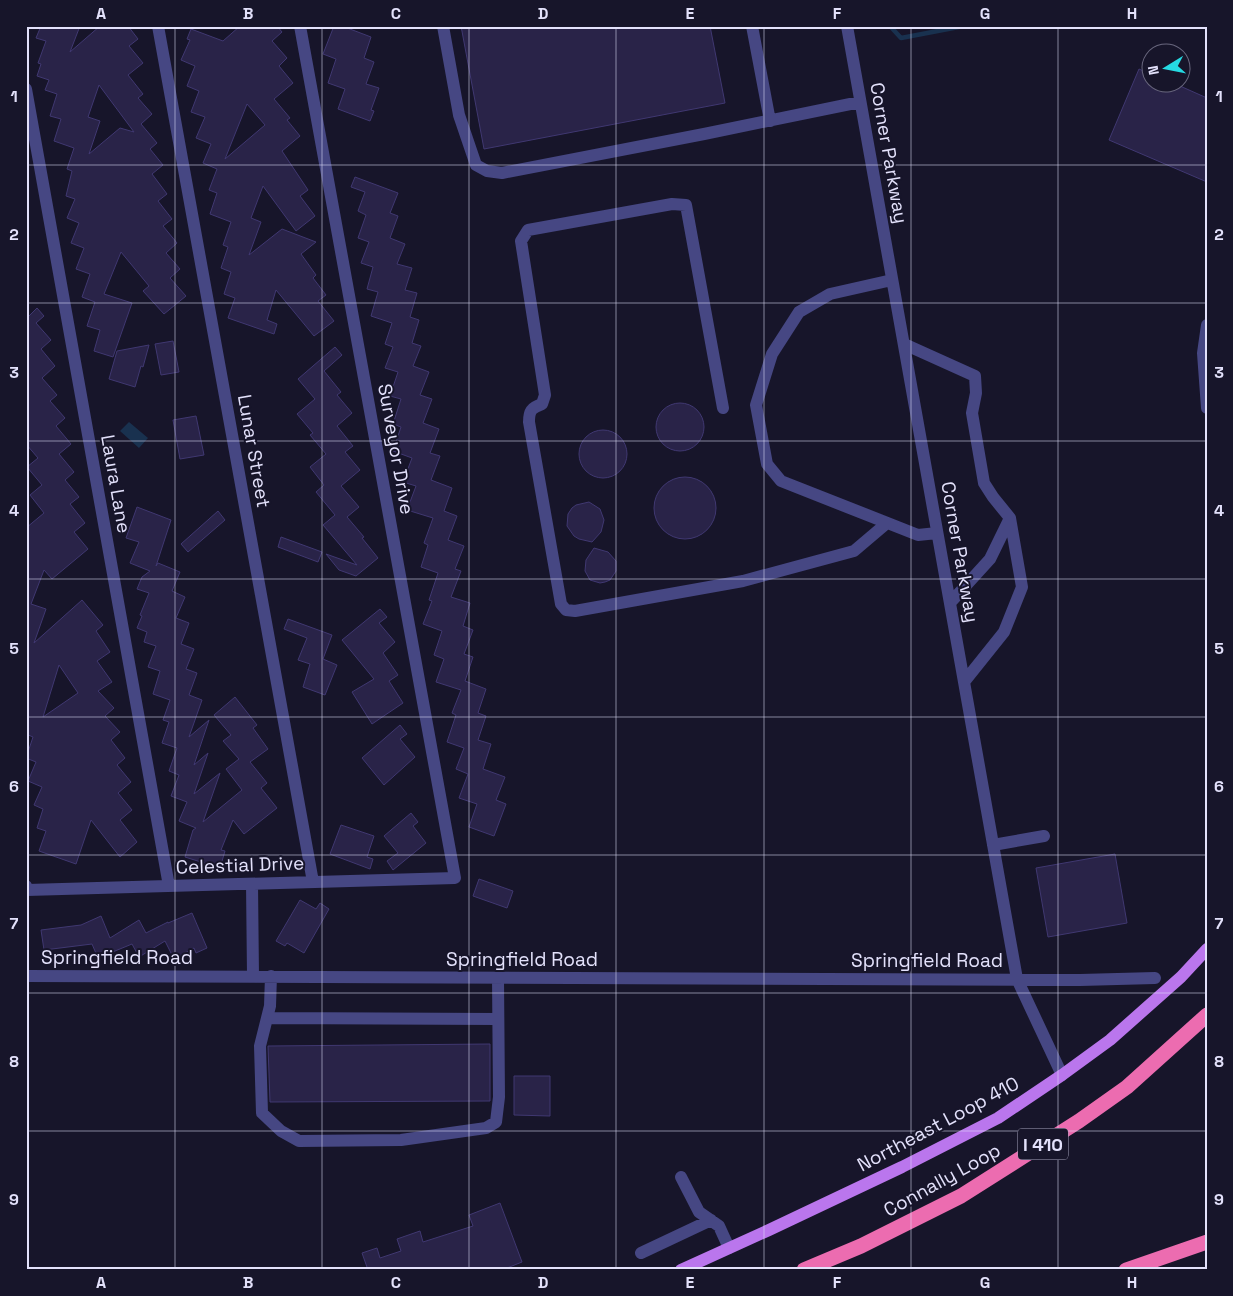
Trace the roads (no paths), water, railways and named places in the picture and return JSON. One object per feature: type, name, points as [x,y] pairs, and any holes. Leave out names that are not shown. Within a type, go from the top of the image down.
[{"type":"highway","name":"Connally Loop","points":[[804,1270],[861,1246],[961,1196],[1079,1121],[1127,1087],[1207,1016]]},
{"type":"highway","points":[[1126,1270],[1207,1242]]},
{"type":"highway","points":[[826,1270],[861,1246]]},
{"type":"main road","name":"Northeast Loop 410","points":[[681,1270],[902,1167],[989,1122],[1062,1076],[1110,1040],[1181,977],[1207,949]]},
{"type":"street","name":"Lunar Street","points":[[158,26],[313,882]]},
{"type":"street","name":"Surveyor Drive","points":[[300,26],[455,878]]},
{"type":"street","points":[[443,26],[459,115],[476,166],[487,171],[502,173],[860,102]]},
{"type":"street","points":[[752,26],[770,121]]},
{"type":"street","name":"Corner Parkway","points":[[847,26],[1017,979],[1062,1076]]},
{"type":"street","name":"Laura Lane","points":[[26,89],[169,886]]},
{"type":"street","points":[[723,408],[686,205],[672,204],[528,230],[521,241],[544,395],[542,404],[532,408],[529,413],[529,422],[561,604],[566,610],[575,611],[743,581],[854,551],[886,523]]},
{"type":"street","points":[[892,280],[830,294],[799,312],[772,354],[756,405],[767,464],[781,481],[918,536],[937,532]]},
{"type":"street","points":[[1207,326],[1202,353],[1207,408]]},
{"type":"street","points":[[904,344],[975,376],[976,393],[972,413],[984,484],[1010,518],[1022,587],[1004,632],[964,682]]},
{"type":"street","points":[[950,603],[990,559],[1010,518]]},
{"type":"street","points":[[993,845],[1044,836]]},
{"type":"street","name":"Celestial Drive","points":[[27,888],[455,878]]},
{"type":"street","points":[[252,884],[253,976]]},
{"type":"street","name":"Springfield Road","points":[[26,976],[1080,980],[1155,978]]},
{"type":"street","points":[[271,976],[270,1006],[260,1046],[262,1113],[281,1131],[299,1141],[401,1140],[486,1128],[496,1122],[499,1097],[498,978]]},
{"type":"street","points":[[267,1018],[498,1019]]},
{"type":"street","points":[[682,1177],[699,1212],[719,1226],[729,1248]]},
{"type":"street","points":[[640,1253],[712,1220]]},
{"type":"water","points":[[129,422],[148,438],[139,448],[120,431]]},
{"type":"waterway","points":[[890,26],[901,38],[964,26]]}]
